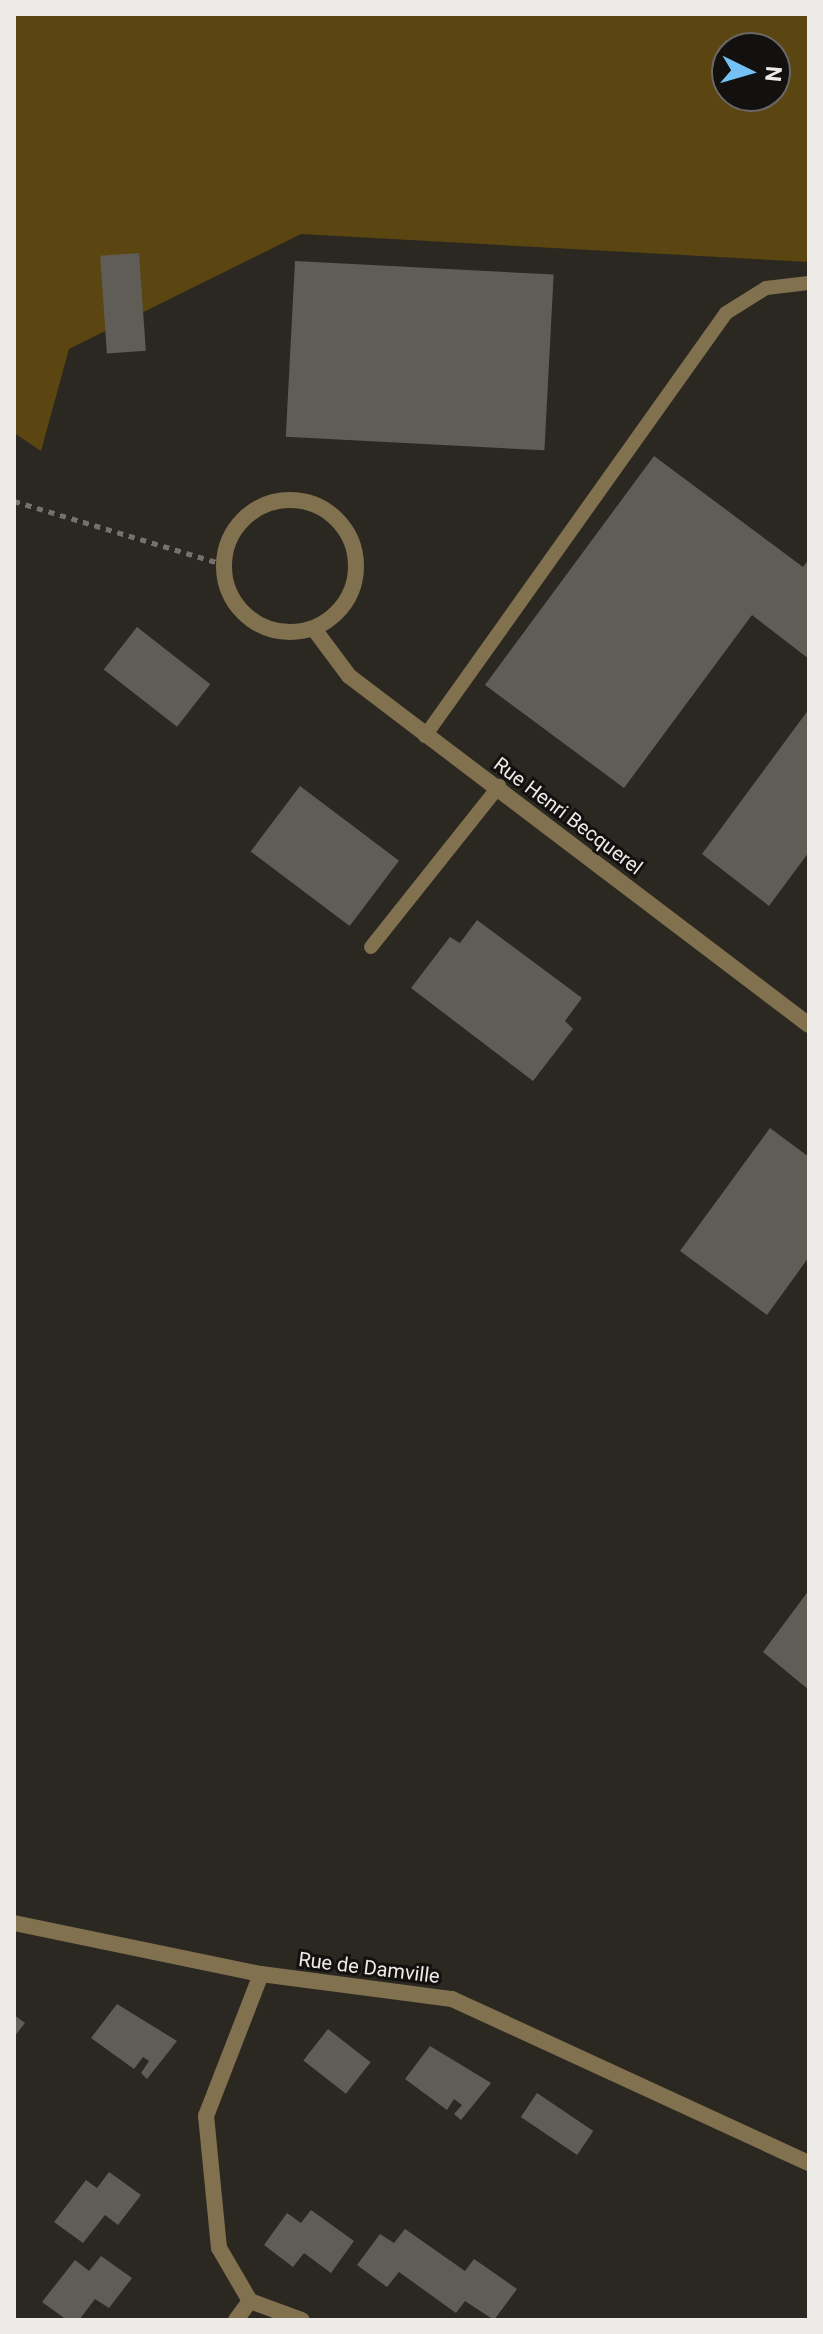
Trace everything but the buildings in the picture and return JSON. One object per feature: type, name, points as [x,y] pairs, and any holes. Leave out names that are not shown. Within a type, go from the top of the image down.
[{"type":"street","points":[[298,500],[337,519],[357,558],[355,580],[340,609],[314,629],[292,634],[251,621],[236,606],[223,564],[238,523],[276,501],[298,500]]},
{"type":"street","name":"Rue Henri Becquerel","points":[[314,629],[349,676],[425,736],[499,786],[809,1025]]},
{"type":"street","name":"Rue de Damville","points":[[14,1923],[261,1974],[452,1999],[809,2163]]},
{"type":"street","points":[[261,1974],[206,2116],[219,2248],[250,2301],[302,2320]]},
{"type":"street","points":[[236,2320],[250,2301]]},
{"type":"lane","points":[[425,736],[726,313],[766,288],[809,283]]},
{"type":"lane","points":[[371,947],[499,786]]},
{"type":"path","points":[[14,501],[223,564]]},
{"type":"shaded area","points":[[14,14],[809,14],[809,262],[301,234],[69,349],[41,451],[14,433]]}]
